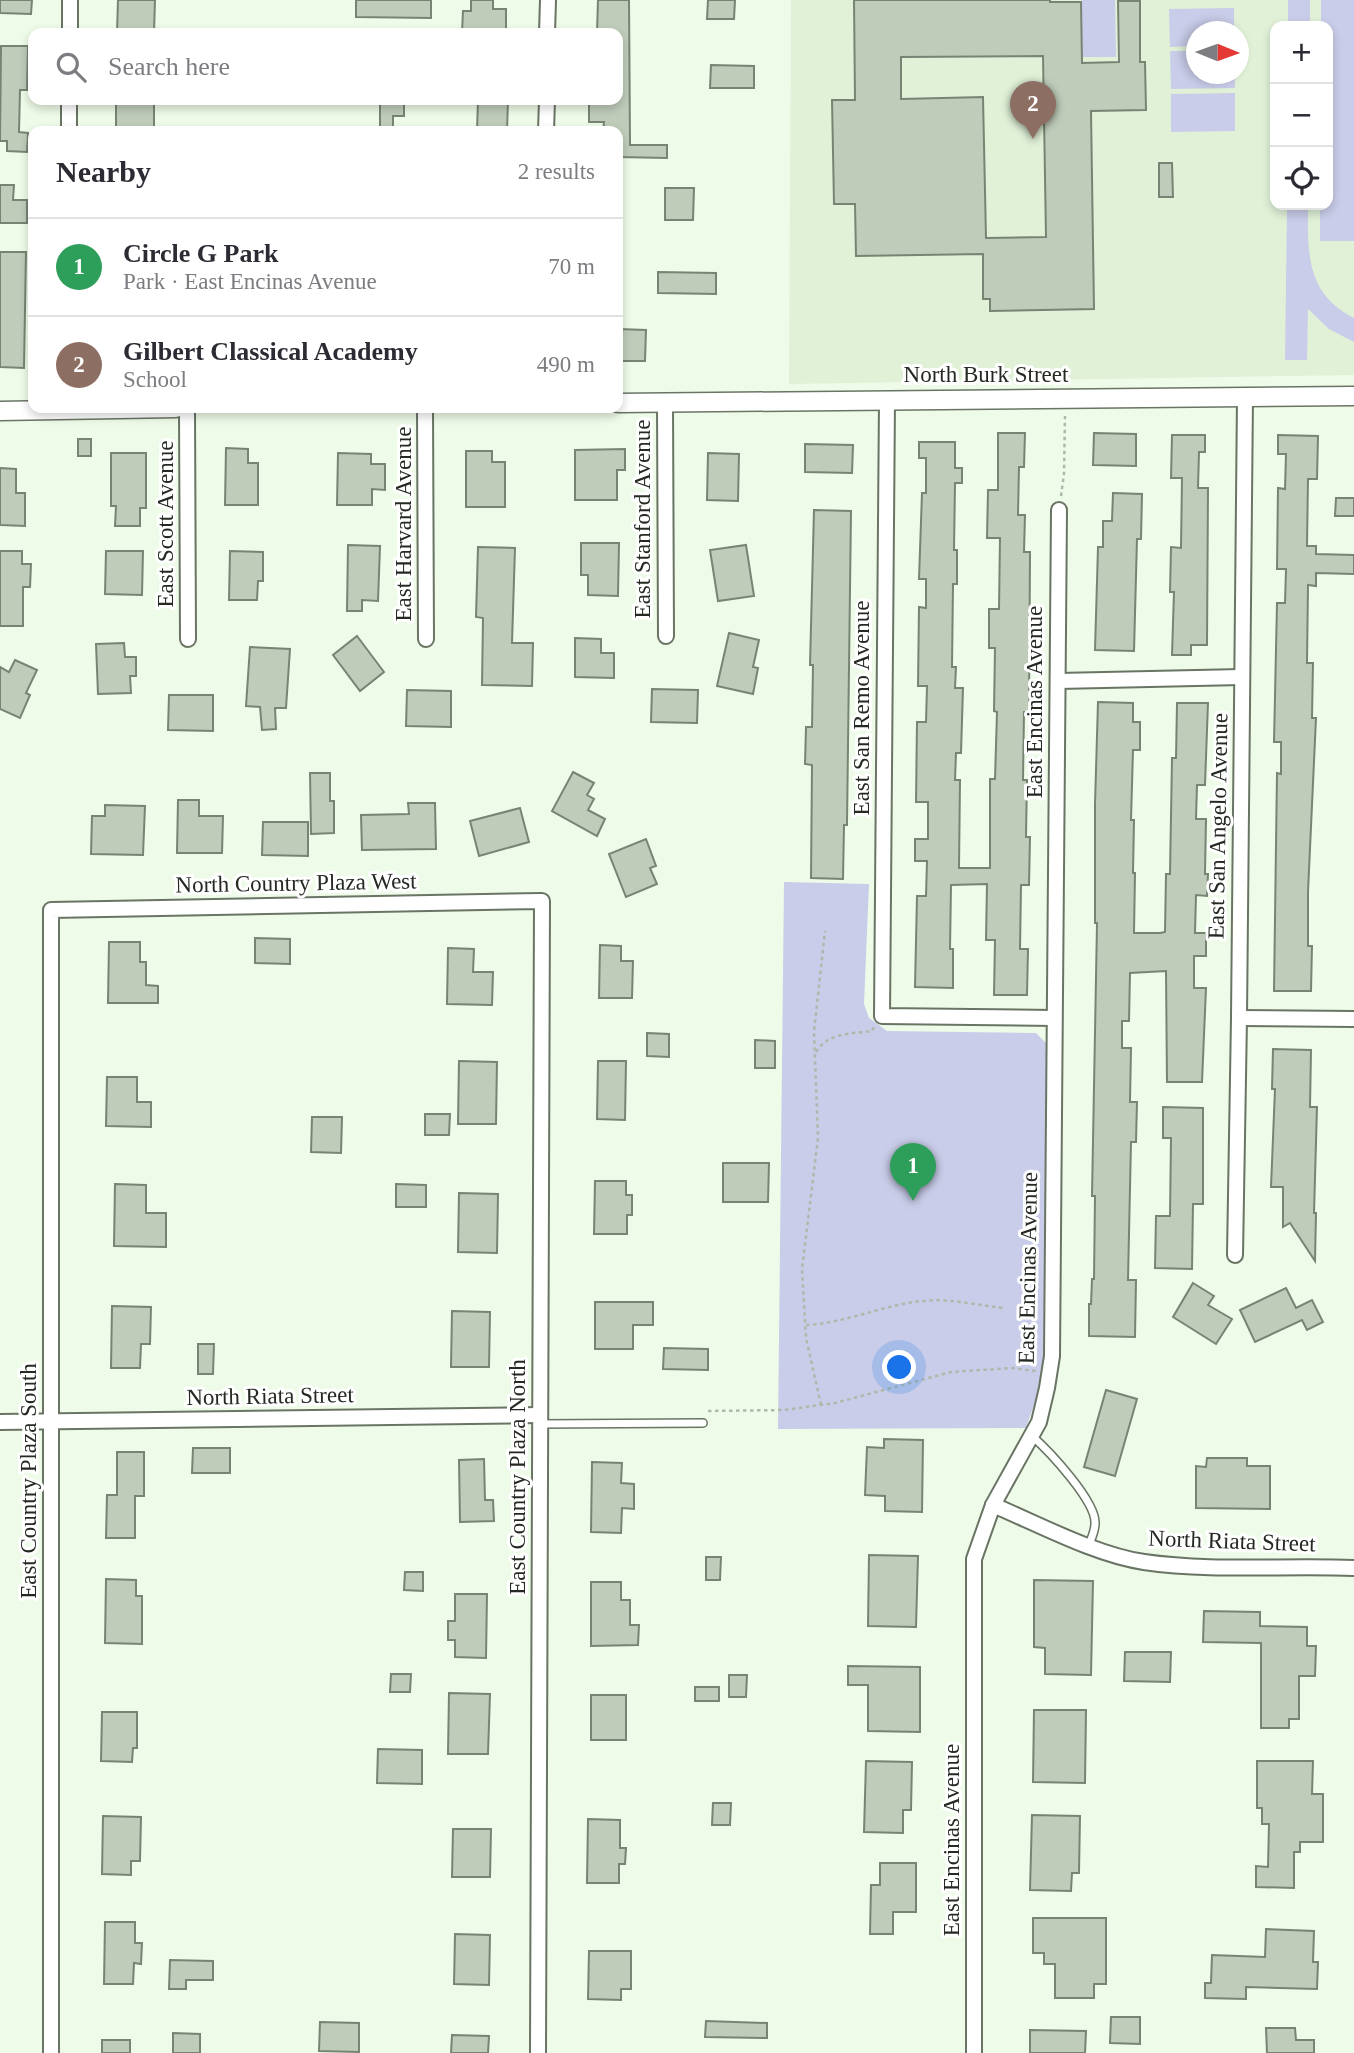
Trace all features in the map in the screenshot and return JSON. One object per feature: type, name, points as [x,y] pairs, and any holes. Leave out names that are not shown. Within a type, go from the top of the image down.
[{"type":"street","points":[[70,0],[70,28]]},
{"type":"street","points":[[547,28],[548,0]]},
{"type":"street","points":[[69,105],[69,126]]},
{"type":"street","points":[[547,105],[547,126]]},
{"type":"street","name":"North Burk Street","points":[[623,403],[1354,396]]},
{"type":"street","name":"East San Angelo Avenue","points":[[1235,1255],[1245,397]]},
{"type":"street","name":"East San Remo Avenue","points":[[882,1016],[887,400]]},
{"type":"street","name":"East Stanford Avenue","points":[[665,402],[666,636]]},
{"type":"street","points":[[0,411],[28,410]]},
{"type":"street","name":"East Scott Avenue","points":[[187,413],[188,639]]},
{"type":"street","name":"East Harvard Avenue","points":[[425,413],[426,639]]},
{"type":"street","name":"East Encinas Avenue","points":[[974,2053],[974,1559],[993,1505],[1039,1422],[1052,1356],[1059,510]]},
{"type":"street","points":[[1058,681],[1242,677]]},
{"type":"street","name":"North Country Plaza West","points":[[51,910],[542,901]]},
{"type":"street","name":"East Country Plaza North","points":[[538,2053],[542,901]]},
{"type":"street","name":"East Country Plaza South","points":[[51,910],[51,2053]]},
{"type":"street","points":[[882,1016],[1054,1018]]},
{"type":"street","points":[[1239,1018],[1354,1019]]},
{"type":"street","name":"North Riata Street","points":[[0,1422],[540,1420]]},
{"type":"street","name":"North Riata Street","points":[[993,1505],[1117,1556],[1161,1564],[1354,1568]]},
{"type":"lane","points":[[540,1420],[703,1423]]},
{"type":"lane","points":[[1032,1436],[1054,1455],[1093,1508],[1096,1524],[1089,1545]]},
{"type":"path","points":[[1059,510],[1064,474],[1065,398]]},
{"type":"path","points":[[821,1405],[805,1325],[802,1269],[818,1138],[814,1055],[817,993],[825,931]]},
{"type":"path","points":[[814,1055],[819,1047],[846,1033],[872,1031],[882,1016]]},
{"type":"path","points":[[805,1325],[832,1322],[923,1300],[1003,1308]]},
{"type":"path","points":[[703,1411],[784,1410],[821,1405],[951,1372],[1012,1368],[1050,1372]]},
{"type":"shaded area","points":[[791,0],[1354,0],[1354,375],[789,384]]},
{"type":"shaded area","points":[[1082,0],[1115,0],[1116,57],[1082,57]]},
{"type":"shaded area","points":[[1288,0],[1310,0],[1310,21],[1288,21]]},
{"type":"shaded area","points":[[1321,0],[1354,0],[1354,241],[1320,241],[1320,210],[1333,210],[1333,21],[1321,21]]},
{"type":"shaded area","points":[[1234,8],[1234,21],[1186,21],[1186,46],[1170,47],[1169,9]]},
{"type":"shaded area","points":[[1170,51],[1186,51],[1186,84],[1235,84],[1235,88],[1171,89]]},
{"type":"shaded area","points":[[1235,93],[1235,131],[1171,132],[1171,94]]},
{"type":"shaded area","points":[[1287,210],[1308,210],[1308,239],[1313,270],[1326,296],[1354,318],[1354,342],[1329,329],[1308,309],[1307,360],[1285,360]]},
{"type":"shaded area","points":[[784,882],[869,884],[864,1004],[869,1018],[887,1031],[1036,1033],[1047,1044],[1045,1359],[1038,1393],[1026,1428],[778,1429]]},
{"type":"building","points":[[0,0],[32,0],[31,14],[0,13]]},
{"type":"building","points":[[118,0],[155,0],[154,28],[117,28]]},
{"type":"building","points":[[356,0],[431,0],[431,18],[356,17]]},
{"type":"building","points":[[471,0],[493,0],[493,9],[506,9],[506,28],[462,28],[463,11],[471,11]]},
{"type":"building","points":[[598,0],[629,0],[630,145],[667,145],[667,158],[623,157],[623,126],[604,126],[604,122],[589,122],[589,105],[623,105],[623,28],[597,28]]},
{"type":"building","points":[[708,0],[735,0],[734,19],[707,19]]},
{"type":"building","points":[[854,0],[1081,2],[1082,63],[1119,62],[1118,1],[1140,1],[1140,62],[1145,62],[1146,110],[1091,111],[1094,309],[990,311],[990,299],[983,299],[983,254],[856,256],[855,204],[834,204],[832,100],[855,100]],"holes":[[[1043,56],[1046,237],[986,238],[983,97],[901,99],[901,57]]]},
{"type":"building","points":[[1,46],[28,46],[27,90],[20,90],[19,132],[28,133],[27,152],[7,151],[7,141],[0,141]]},
{"type":"building","points":[[711,65],[754,66],[754,88],[710,88]]},
{"type":"building","points":[[116,105],[154,105],[154,126],[116,126]]},
{"type":"building","points":[[380,105],[404,105],[404,116],[393,116],[393,126],[380,126]]},
{"type":"building","points":[[478,105],[508,105],[507,126],[477,126]]},
{"type":"building","points":[[1159,163],[1172,163],[1173,197],[1159,197]]},
{"type":"building","points":[[0,185],[14,185],[13,200],[27,200],[27,223],[0,223]]},
{"type":"building","points":[[665,188],[694,188],[693,220],[665,220]]},
{"type":"building","points":[[0,252],[26,252],[24,368],[0,367]]},
{"type":"building","points":[[658,272],[716,273],[716,294],[658,293]]},
{"type":"building","points":[[623,329],[646,330],[645,361],[623,361]]},
{"type":"building","points":[[998,433],[1025,433],[1024,467],[1019,467],[1018,515],[1025,515],[1024,552],[1030,552],[1029,712],[1024,712],[1023,780],[1027,780],[1029,885],[1021,885],[1020,949],[1028,949],[1027,995],[994,995],[995,940],[986,940],[987,884],[951,885],[950,949],[953,949],[953,988],[915,987],[917,896],[926,896],[927,861],[915,861],[915,839],[928,839],[928,802],[916,802],[917,722],[926,722],[927,686],[918,686],[919,607],[926,608],[926,579],[919,579],[926,458],[919,458],[919,442],[955,442],[955,468],[962,468],[962,483],[955,483],[954,550],[957,550],[957,584],[953,584],[952,667],[956,667],[955,688],[963,688],[961,753],[956,753],[955,780],[960,780],[959,868],[990,868],[990,779],[995,779],[997,712],[994,711],[995,648],[989,648],[989,609],[999,609],[1000,538],[987,538],[988,490],[998,490]]},
{"type":"building","points":[[1094,433],[1136,434],[1136,466],[1093,465]]},
{"type":"building","points":[[1172,435],[1205,435],[1205,452],[1199,452],[1198,488],[1208,488],[1207,645],[1191,645],[1191,655],[1172,655],[1174,592],[1170,592],[1171,547],[1181,548],[1182,478],[1171,478]]},
{"type":"building","points":[[1278,435],[1318,436],[1317,479],[1308,479],[1307,546],[1316,546],[1316,554],[1354,555],[1354,574],[1316,573],[1316,586],[1308,585],[1307,663],[1313,663],[1312,718],[1316,718],[1308,892],[1308,946],[1312,946],[1311,991],[1274,991],[1277,773],[1281,774],[1281,742],[1274,742],[1277,603],[1285,603],[1286,569],[1277,569],[1278,488],[1285,489],[1286,454],[1278,454]]},
{"type":"building","points":[[78,439],[91,439],[91,456],[78,456]]},
{"type":"building","points":[[805,444],[853,445],[852,473],[805,472]]},
{"type":"building","points":[[226,448],[248,449],[248,463],[258,463],[258,505],[225,505]]},
{"type":"building","points":[[625,449],[625,470],[617,470],[617,500],[575,500],[575,450]]},
{"type":"building","points":[[466,451],[492,451],[492,462],[505,462],[505,507],[466,507]]},
{"type":"building","points":[[111,453],[146,453],[146,508],[140,508],[140,526],[115,526],[116,506],[111,506]]},
{"type":"building","points":[[338,453],[371,454],[371,464],[385,464],[385,490],[372,489],[372,505],[337,505]]},
{"type":"building","points":[[708,453],[739,454],[738,501],[707,500]]},
{"type":"building","points":[[0,468],[16,469],[16,493],[25,493],[25,526],[0,525]]},
{"type":"building","points":[[1113,493],[1142,494],[1141,539],[1137,539],[1134,651],[1095,650],[1098,547],[1103,547],[1103,521],[1112,521]]},
{"type":"building","points":[[1336,498],[1354,498],[1354,516],[1335,516]]},
{"type":"building","points":[[814,510],[851,511],[847,825],[844,825],[843,879],[811,878],[812,765],[805,764],[806,727],[812,727],[813,665],[810,665]]},
{"type":"building","points":[[581,543],[619,543],[618,596],[588,595],[588,575],[581,575]]},
{"type":"building","points":[[348,545],[380,546],[378,601],[362,600],[362,611],[347,611]]},
{"type":"building","points":[[746,545],[754,596],[718,601],[710,550]]},
{"type":"building","points":[[478,547],[515,548],[512,643],[533,643],[532,686],[482,685],[483,618],[476,617]]},
{"type":"building","points":[[0,551],[22,551],[22,564],[31,564],[30,587],[23,587],[23,626],[0,626]]},
{"type":"building","points":[[106,551],[143,551],[142,595],[105,594]]},
{"type":"building","points":[[230,551],[263,552],[263,581],[258,581],[257,600],[229,600]]},
{"type":"building","points":[[729,633],[759,640],[753,667],[758,668],[753,694],[717,686]]},
{"type":"building","points":[[357,636],[384,672],[360,691],[333,655]]},
{"type":"building","points":[[575,638],[601,639],[601,653],[614,653],[614,678],[575,677]]},
{"type":"building","points":[[124,643],[125,657],[136,657],[136,676],[130,676],[131,693],[98,694],[96,644]]},
{"type":"building","points":[[250,647],[290,649],[286,708],[275,708],[276,729],[262,730],[260,707],[246,706]]},
{"type":"building","points":[[15,660],[37,670],[26,693],[30,695],[20,718],[0,709],[0,667],[9,672]]},
{"type":"building","points":[[652,689],[698,690],[697,723],[651,722]]},
{"type":"building","points":[[407,690],[451,691],[451,727],[406,726]]},
{"type":"building","points":[[169,695],[213,695],[213,731],[168,730]]},
{"type":"building","points":[[1098,702],[1133,703],[1133,722],[1140,722],[1140,750],[1133,750],[1131,820],[1134,820],[1134,933],[1165,932],[1166,874],[1170,874],[1172,758],[1176,758],[1177,703],[1208,703],[1205,785],[1197,785],[1196,819],[1206,819],[1205,874],[1208,874],[1207,896],[1196,895],[1195,933],[1206,933],[1206,956],[1194,956],[1194,988],[1206,988],[1202,1082],[1167,1082],[1166,971],[1130,973],[1129,1021],[1122,1021],[1122,1048],[1131,1048],[1130,1102],[1137,1102],[1136,1142],[1131,1142],[1128,1280],[1136,1280],[1135,1337],[1089,1336],[1089,1304],[1094,1279],[1095,1196],[1092,1196]]},
{"type":"building","points":[[573,772],[594,783],[587,795],[594,799],[588,810],[605,819],[597,836],[552,811]]},
{"type":"building","points":[[310,773],[330,773],[330,801],[334,801],[334,833],[311,834]]},
{"type":"building","points":[[178,800],[199,800],[199,816],[223,816],[222,853],[177,853]]},
{"type":"building","points":[[408,803],[435,803],[436,849],[362,850],[361,815],[409,814]]},
{"type":"building","points":[[105,805],[145,806],[143,855],[91,854],[92,816],[105,816]]},
{"type":"building","points":[[520,808],[529,842],[479,856],[470,821]]},
{"type":"building","points":[[263,822],[308,822],[308,856],[262,855]]},
{"type":"building","points":[[646,839],[656,866],[650,868],[657,884],[626,897],[609,854]]},
{"type":"building","points":[[255,938],[290,939],[290,964],[255,963]]},
{"type":"building","points":[[109,942],[140,942],[140,962],[146,962],[146,985],[158,986],[158,1003],[108,1003]]},
{"type":"building","points":[[600,945],[621,946],[621,961],[633,961],[632,998],[599,998]]},
{"type":"building","points":[[448,948],[474,949],[473,972],[493,972],[492,1005],[447,1004]]},
{"type":"building","points":[[647,1033],[669,1034],[669,1057],[647,1056]]},
{"type":"building","points":[[755,1040],[775,1041],[775,1068],[755,1068]]},
{"type":"building","points":[[1273,1049],[1311,1050],[1310,1107],[1317,1107],[1315,1261],[1290,1223],[1283,1227],[1283,1187],[1271,1187],[1275,1089],[1272,1089]]},
{"type":"building","points":[[459,1061],[497,1062],[496,1124],[458,1124]]},
{"type":"building","points":[[598,1061],[626,1061],[625,1120],[597,1119]]},
{"type":"building","points":[[107,1077],[137,1077],[137,1102],[151,1102],[151,1127],[106,1126]]},
{"type":"building","points":[[1163,1107],[1203,1108],[1203,1204],[1193,1204],[1192,1269],[1155,1268],[1156,1216],[1170,1216],[1171,1138],[1163,1138]]},
{"type":"building","points":[[425,1114],[450,1114],[449,1135],[425,1135]]},
{"type":"building","points":[[312,1117],[342,1117],[341,1153],[311,1152]]},
{"type":"building","points":[[723,1163],[769,1163],[768,1202],[723,1202]]},
{"type":"building","points":[[595,1181],[626,1181],[626,1195],[632,1195],[632,1215],[627,1215],[627,1234],[594,1234]]},
{"type":"building","points":[[115,1184],[146,1185],[146,1213],[166,1213],[166,1247],[114,1246]]},
{"type":"building","points":[[396,1184],[426,1185],[426,1207],[396,1207]]},
{"type":"building","points":[[459,1193],[498,1194],[497,1253],[458,1252]]},
{"type":"building","points":[[1193,1283],[1214,1296],[1208,1305],[1232,1319],[1216,1344],[1173,1317]]},
{"type":"building","points":[[1286,1288],[1296,1308],[1312,1300],[1323,1322],[1307,1330],[1302,1320],[1255,1342],[1240,1310]]},
{"type":"building","points":[[595,1302],[653,1302],[653,1325],[633,1325],[633,1349],[595,1349]]},
{"type":"building","points":[[112,1306],[151,1307],[150,1344],[141,1344],[140,1368],[111,1368]]},
{"type":"building","points":[[452,1311],[490,1312],[489,1367],[451,1367]]},
{"type":"building","points":[[198,1344],[214,1344],[213,1374],[198,1374]]},
{"type":"building","points":[[664,1348],[708,1349],[708,1370],[663,1369]]},
{"type":"building","points":[[1106,1390],[1137,1399],[1115,1476],[1084,1467]]},
{"type":"building","points":[[884,1439],[923,1440],[922,1512],[885,1511],[885,1496],[865,1495],[867,1447],[884,1448]]},
{"type":"building","points":[[193,1448],[230,1448],[230,1473],[192,1473]]},
{"type":"building","points":[[117,1452],[144,1452],[144,1496],[135,1496],[135,1538],[106,1538],[107,1495],[117,1495]]},
{"type":"building","points":[[1207,1458],[1247,1458],[1247,1466],[1270,1466],[1270,1509],[1196,1508],[1196,1466],[1206,1467]]},
{"type":"building","points":[[484,1459],[485,1500],[493,1500],[494,1521],[460,1522],[459,1460]]},
{"type":"building","points":[[592,1462],[622,1463],[621,1483],[634,1484],[634,1509],[622,1508],[621,1533],[591,1532]]},
{"type":"building","points":[[869,1555],[918,1556],[916,1627],[868,1626]]},
{"type":"building","points":[[706,1557],[721,1557],[720,1580],[706,1580]]},
{"type":"building","points":[[405,1572],[423,1572],[423,1591],[404,1590]]},
{"type":"building","points":[[106,1579],[136,1580],[136,1596],[142,1596],[142,1644],[105,1643]]},
{"type":"building","points":[[1034,1580],[1093,1581],[1091,1675],[1045,1674],[1045,1648],[1034,1647]]},
{"type":"building","points":[[591,1582],[621,1582],[621,1600],[630,1600],[630,1625],[639,1625],[638,1645],[591,1646]]},
{"type":"building","points":[[455,1594],[487,1594],[486,1658],[455,1657],[455,1640],[448,1640],[448,1621],[455,1621]]},
{"type":"building","points":[[1204,1611],[1260,1612],[1260,1626],[1307,1627],[1307,1646],[1316,1646],[1315,1676],[1299,1676],[1299,1719],[1289,1719],[1289,1728],[1261,1728],[1261,1643],[1203,1642]]},
{"type":"building","points":[[1125,1652],[1171,1652],[1170,1682],[1124,1681]]},
{"type":"building","points":[[848,1666],[920,1667],[920,1732],[868,1731],[868,1685],[848,1685]]},
{"type":"building","points":[[391,1674],[411,1674],[410,1692],[390,1692]]},
{"type":"building","points":[[729,1675],[747,1675],[746,1697],[729,1697]]},
{"type":"building","points":[[695,1687],[719,1687],[719,1701],[695,1701]]},
{"type":"building","points":[[449,1693],[490,1694],[488,1754],[448,1754]]},
{"type":"building","points":[[591,1695],[626,1695],[626,1740],[591,1740]]},
{"type":"building","points":[[1034,1710],[1086,1710],[1085,1783],[1033,1782]]},
{"type":"building","points":[[102,1712],[137,1712],[137,1748],[133,1748],[132,1762],[101,1761]]},
{"type":"building","points":[[378,1749],[422,1750],[422,1784],[377,1783]]},
{"type":"building","points":[[866,1761],[912,1762],[911,1810],[903,1810],[903,1833],[864,1832]]},
{"type":"building","points":[[1257,1761],[1313,1761],[1312,1794],[1323,1794],[1323,1842],[1300,1842],[1300,1852],[1294,1852],[1294,1888],[1256,1887],[1256,1866],[1268,1867],[1269,1824],[1262,1824],[1262,1808],[1257,1808]]},
{"type":"building","points":[[713,1803],[731,1803],[730,1825],[712,1825]]},
{"type":"building","points":[[1032,1815],[1080,1816],[1079,1873],[1072,1873],[1071,1891],[1030,1890]]},
{"type":"building","points":[[103,1816],[141,1817],[140,1861],[131,1861],[131,1875],[102,1874]]},
{"type":"building","points":[[588,1819],[620,1820],[620,1848],[626,1848],[625,1864],[619,1864],[619,1883],[587,1883]]},
{"type":"building","points":[[453,1829],[491,1829],[490,1877],[452,1877]]},
{"type":"building","points":[[880,1863],[916,1863],[916,1912],[893,1912],[893,1934],[870,1934],[871,1885],[880,1885]]},
{"type":"building","points":[[1033,1918],[1106,1918],[1106,1984],[1094,1984],[1094,1998],[1055,1998],[1055,1964],[1044,1964],[1044,1953],[1033,1953]]},
{"type":"building","points":[[105,1922],[135,1922],[135,1943],[142,1943],[141,1964],[134,1963],[133,1984],[104,1984]]},
{"type":"building","points":[[1266,1929],[1314,1931],[1313,1962],[1318,1962],[1317,1989],[1246,1987],[1246,1999],[1205,1998],[1205,1983],[1211,1983],[1212,1955],[1265,1957]]},
{"type":"building","points":[[455,1934],[490,1935],[489,1985],[454,1984]]},
{"type":"building","points":[[589,1951],[631,1951],[631,1989],[621,1989],[621,2000],[588,1999]]},
{"type":"building","points":[[170,1960],[213,1961],[213,1980],[186,1980],[186,1989],[169,1989]]},
{"type":"building","points":[[1111,2017],[1140,2017],[1140,2044],[1110,2043]]},
{"type":"building","points":[[706,2021],[767,2023],[767,2038],[705,2037]]},
{"type":"building","points":[[320,2022],[359,2023],[359,2052],[319,2051]]},
{"type":"building","points":[[1266,2028],[1295,2028],[1296,2040],[1314,2040],[1314,2053],[1267,2053]]},
{"type":"building","points":[[1030,2030],[1086,2031],[1085,2053],[1030,2053]]},
{"type":"building","points":[[173,2033],[200,2034],[200,2053],[173,2053]]},
{"type":"building","points":[[452,2035],[489,2036],[488,2053],[451,2053]]},
{"type":"building","points":[[102,2040],[130,2040],[130,2053],[102,2053]]},
{"type":"place","name":"Gilbert Classical Academy","points":[[1033,139]]},
{"type":"place","name":"Circle G Park","points":[[913,1201]]}]
